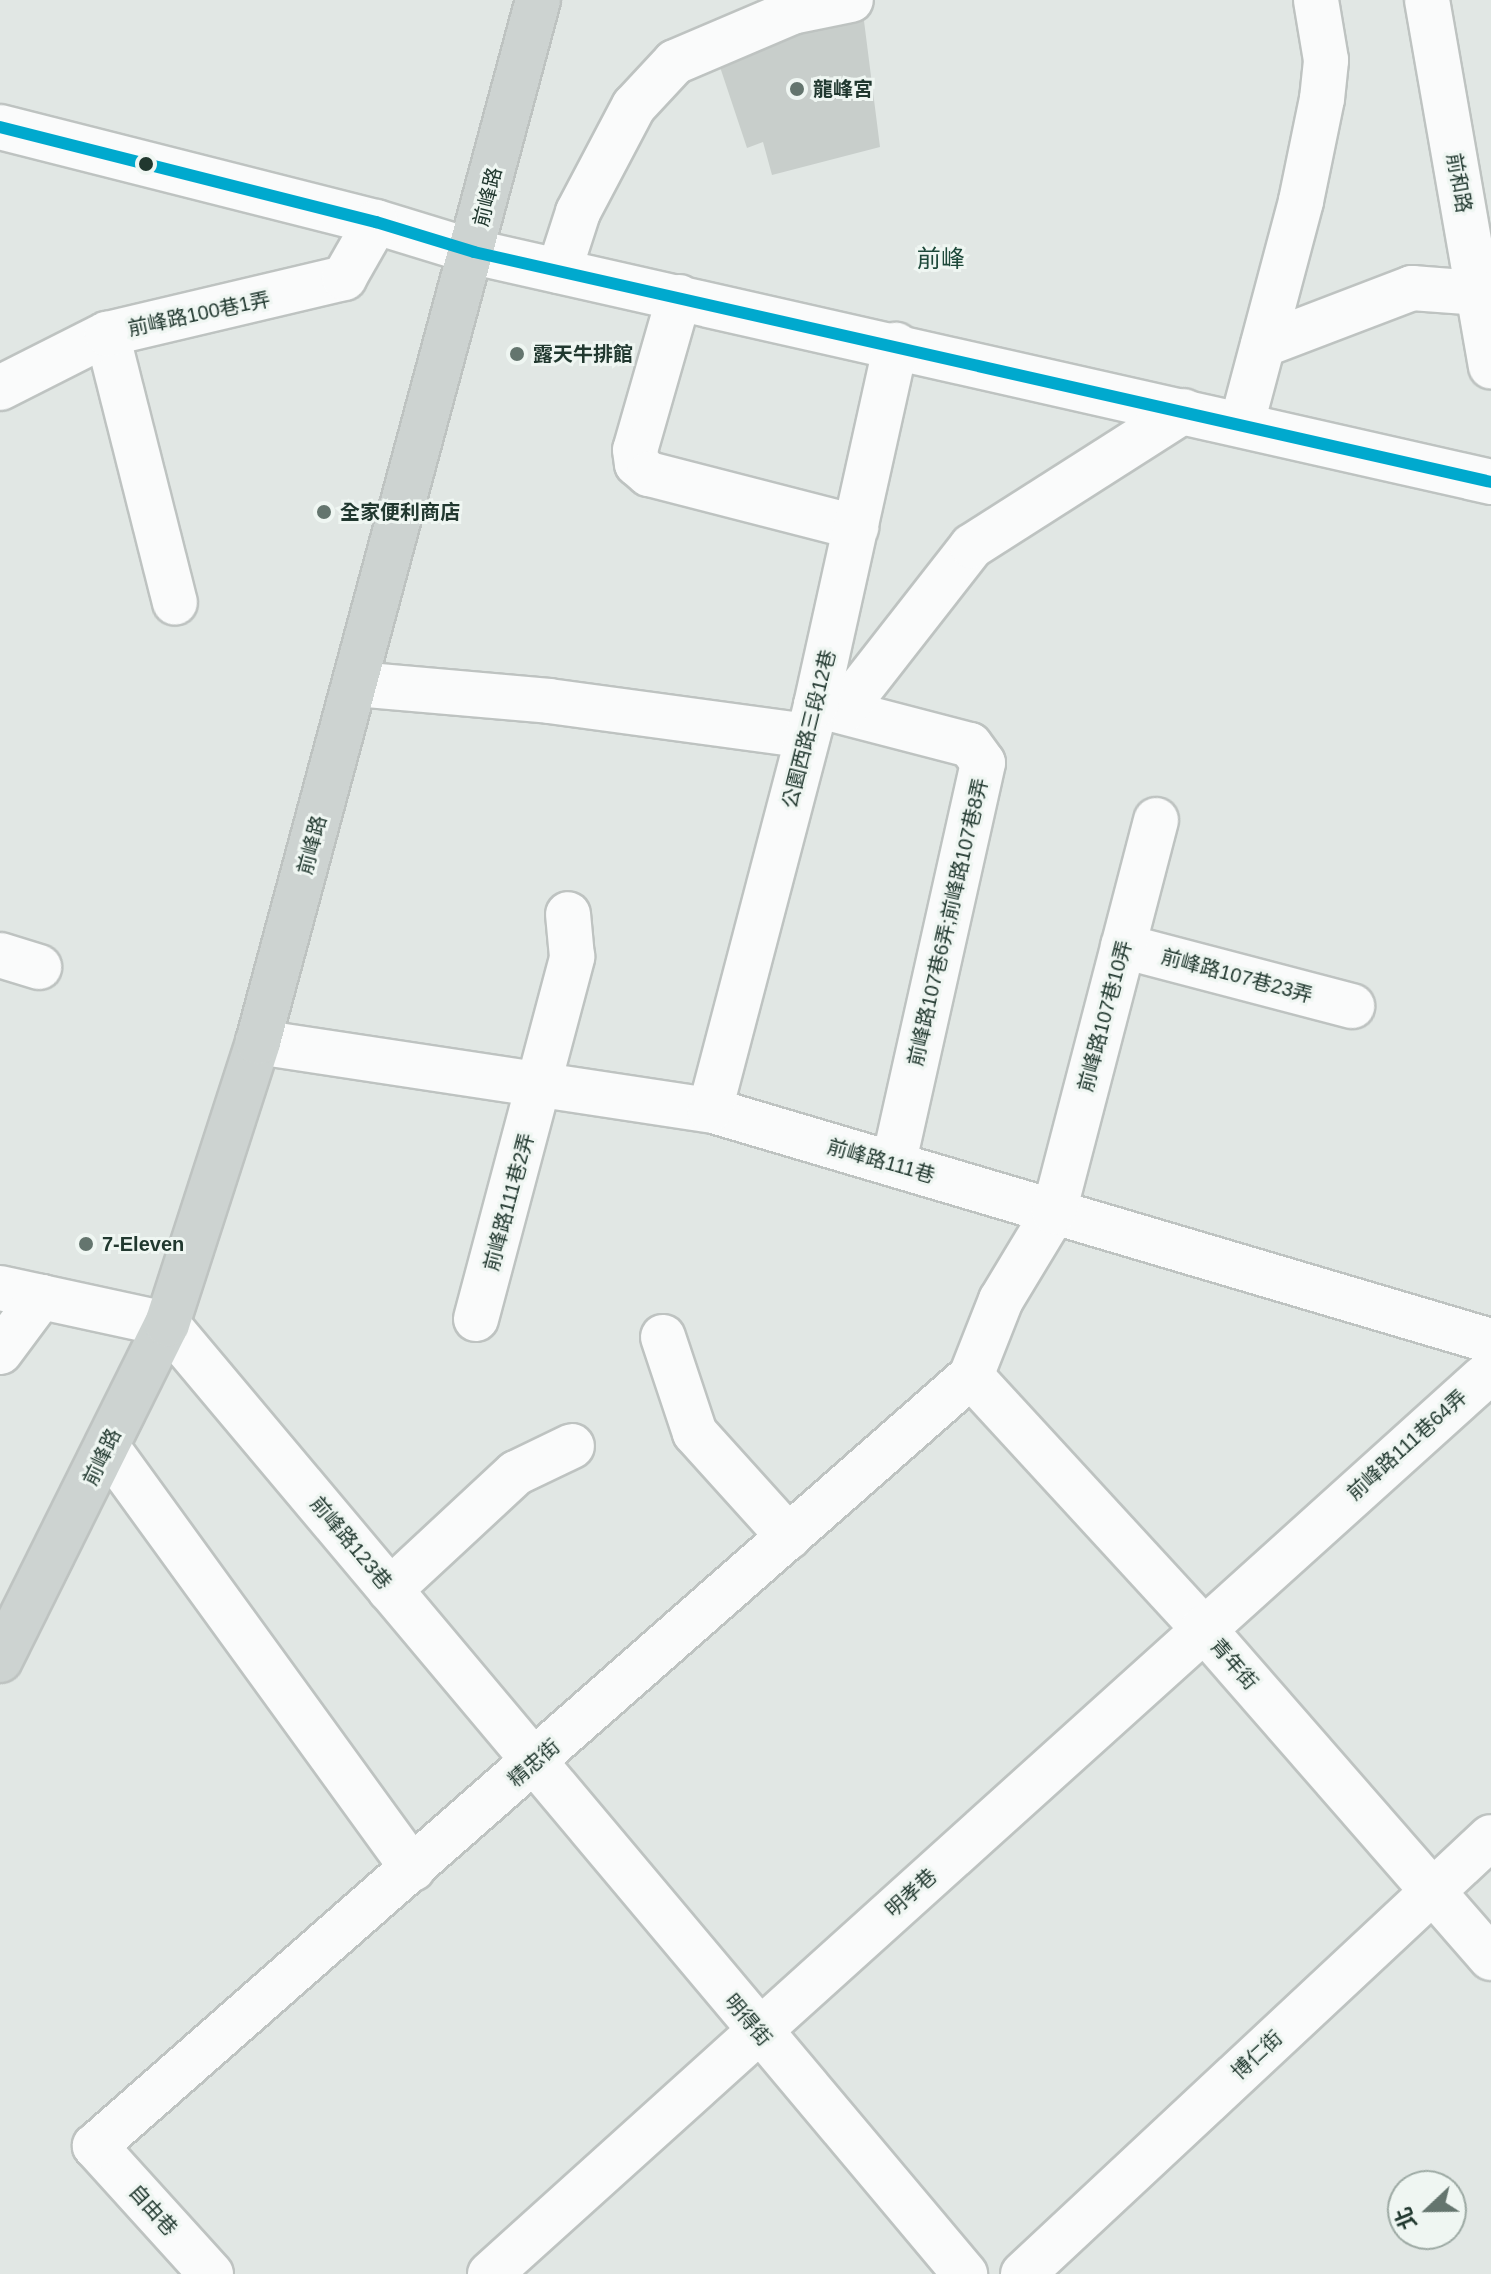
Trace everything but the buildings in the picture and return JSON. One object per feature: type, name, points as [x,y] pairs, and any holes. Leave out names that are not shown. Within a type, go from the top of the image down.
[{"type":"main road","name":"前峰路","points":[[0,1660],[167,1324],[258,1042],[474,252],[538,0]]},
{"type":"street","points":[[559,271],[578,212],[634,106],[675,62],[792,12],[851,0]]},
{"type":"street","points":[[1242,423],[1322,99],[1326,60],[1316,0]]},
{"type":"street","name":"前和路","points":[[1427,0],[1491,366]]},
{"type":"street","points":[[0,127],[376,222],[474,252],[1242,423],[1491,482]]},
{"type":"street","name":"前峰路100巷1弄","points":[[0,388],[107,334],[344,278],[376,222]]},
{"type":"street","points":[[1263,345],[1412,288],[1478,293]]},
{"type":"street","points":[[679,297],[635,450],[637,464],[649,474],[856,527]]},
{"type":"street","points":[[107,334],[175,603]]},
{"type":"street","name":"公園西路三段12巷","points":[[710,1110],[822,717],[856,527],[896,345]]},
{"type":"street","name":"公園西路三段12巷","points":[[822,717],[972,546],[1184,411]]},
{"type":"street","name":"前峰路107巷6弄;前峰路107巷8弄","points":[[356,684],[549,701],[822,717],[970,745],[983,763],[893,1164]]},
{"type":"street","name":"前峰路107巷10弄","points":[[971,1376],[1001,1300],[1054,1212],[1156,820]]},
{"type":"street","name":"前峰路111巷2弄","points":[[476,1319],[541,1084],[572,957],[568,914]]},
{"type":"street","name":"前峰路107巷23弄","points":[[1123,946],[1352,1006]]},
{"type":"street","name":"前峰路111巷","points":[[258,1042],[710,1110],[1054,1212],[1489,1366]]},
{"type":"street","points":[[0,1352],[20,1293],[167,1324]]},
{"type":"street","name":"前峰路123巷","points":[[167,1324],[535,1763]]},
{"type":"street","points":[[663,1337],[695,1433],[789,1537]]},
{"type":"street","name":"前峰路111巷64弄","points":[[1332,1513],[1489,1366]]},
{"type":"street","name":"精忠街","points":[[95,2146],[535,1763],[971,1376]]},
{"type":"street","name":"青年街","points":[[971,1376],[1203,1628],[1491,1958]]},
{"type":"street","points":[[390,1590],[516,1473],[572,1446]]},
{"type":"street","points":[[107,1447],[413,1869]]},
{"type":"street","name":"明孝巷","points":[[490,2274],[1332,1513]]},
{"type":"street","name":"明得街","points":[[535,1763],[758,2032],[965,2274]]},
{"type":"street","name":"博仁街","points":[[1023,2274],[1491,1837]]},
{"type":"street","name":"自由巷","points":[[95,2146],[211,2274]]},
{"type":"transit line","points":[[0,127],[376,222],[474,252],[1491,482]]},
{"type":"place","name":"龍峰宮","points":[[797,89]]},
{"type":"place","name":"露天牛排館","points":[[517,354]]},
{"type":"place","name":"全家便利商店","points":[[324,512]]},
{"type":"place","name":"7-Eleven","points":[[86,1244]]},
{"type":"district","name":"前峰","points":[[941,259]]}]
